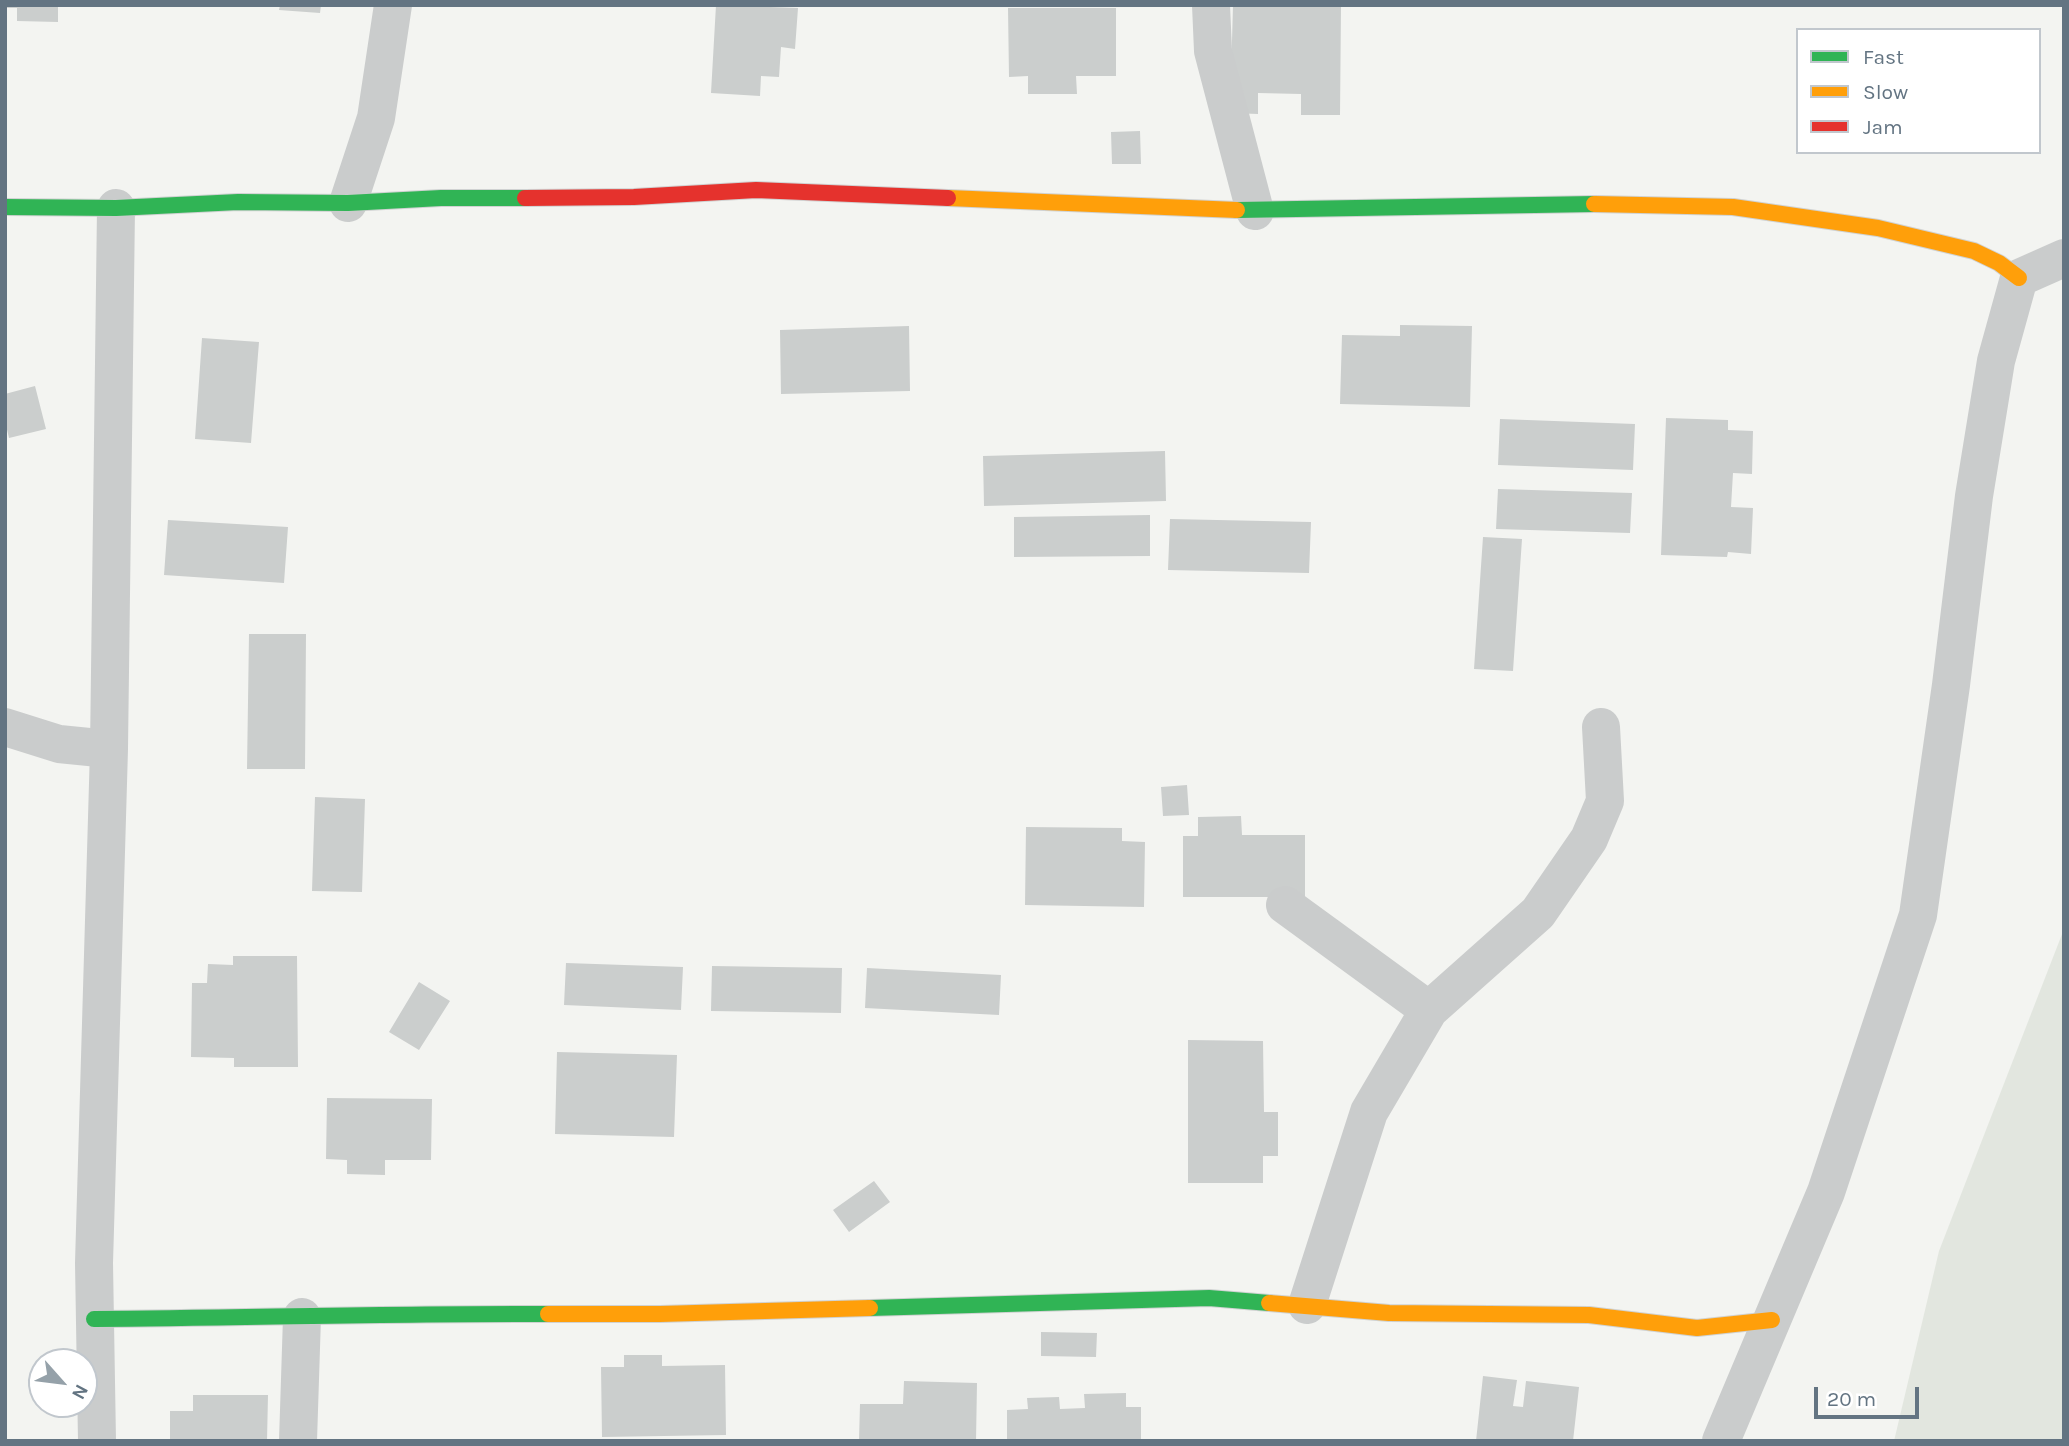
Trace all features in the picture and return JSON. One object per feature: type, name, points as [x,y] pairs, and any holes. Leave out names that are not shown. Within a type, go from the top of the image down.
[{"type":"street","points":[[348,203],[376,118],[393,5]]},
{"type":"street","points":[[1211,5],[1213,51],[1255,211]]},
{"type":"street","points":[[5,207],[116,208],[238,202],[348,203],[441,198],[634,197],[756,190],[1255,211],[1578,204],[1733,206],[1878,228],[1938,241],[1974,251],[1999,263],[2019,278]]},
{"type":"street","points":[[97,1441],[94,1319],[108,749],[116,208]]},
{"type":"street","points":[[2019,278],[2064,258]]},
{"type":"street","points":[[1721,1441],[1826,1192],[1918,915],[1951,685],[1976,483],[1996,361],[2019,278]]},
{"type":"street","points":[[5,727],[59,744],[108,749]]},
{"type":"street","points":[[1307,1305],[1369,1112],[1429,1010],[1538,913],[1589,839],[1605,801],[1601,727]]},
{"type":"street","points":[[1285,905],[1429,1010]]},
{"type":"street","points":[[94,1319],[302,1317],[396,1313],[660,1314],[1209,1298],[1389,1313],[1589,1315],[1697,1328],[1772,1320]]},
{"type":"street","points":[[298,1441],[302,1317]]},
{"type":"shaded area","points":[[2064,929],[2064,1441],[1894,1441],[1939,1251]]},
{"type":"building","points":[[5,5],[58,5],[58,22],[17,21],[17,8],[5,8]]},
{"type":"building","points":[[280,5],[321,5],[320,13],[279,10]]},
{"type":"building","points":[[716,5],[798,8],[795,49],[781,47],[779,77],[761,76],[760,96],[711,93]]},
{"type":"building","points":[[1233,5],[1341,5],[1340,115],[1301,115],[1301,94],[1258,93],[1258,114],[1230,113]]},
{"type":"building","points":[[1008,8],[1116,8],[1116,76],[1076,76],[1077,94],[1028,94],[1028,76],[1009,77]]},
{"type":"building","points":[[1140,131],[1141,164],[1112,164],[1111,132]]},
{"type":"building","points":[[1400,325],[1472,326],[1470,407],[1340,404],[1342,335],[1400,336]]},
{"type":"building","points":[[909,326],[910,391],[781,394],[780,330]]},
{"type":"building","points":[[202,338],[259,342],[251,443],[195,439]]},
{"type":"building","points":[[35,386],[46,429],[9,438],[5,421],[5,394]]},
{"type":"building","points":[[1666,418],[1728,420],[1728,430],[1753,431],[1752,474],[1733,473],[1731,507],[1753,508],[1751,554],[1728,552],[1727,557],[1661,555]]},
{"type":"building","points":[[1500,419],[1635,424],[1633,470],[1498,465]]},
{"type":"building","points":[[1165,451],[1166,501],[984,506],[983,456]]},
{"type":"building","points":[[1498,489],[1632,493],[1630,533],[1496,529]]},
{"type":"building","points":[[1150,515],[1150,556],[1014,557],[1014,517]]},
{"type":"building","points":[[1170,519],[1311,522],[1309,573],[1168,570]]},
{"type":"building","points":[[168,520],[288,527],[284,583],[164,575]]},
{"type":"building","points":[[1483,537],[1522,539],[1513,671],[1474,669]]},
{"type":"building","points":[[249,634],[306,634],[305,769],[247,769]]},
{"type":"building","points":[[1187,785],[1189,815],[1163,816],[1161,787]]},
{"type":"building","points":[[315,797],[365,799],[362,892],[312,891]]},
{"type":"building","points":[[1241,816],[1242,835],[1305,835],[1305,897],[1183,897],[1183,836],[1198,836],[1198,817]]},
{"type":"building","points":[[1026,827],[1122,828],[1122,841],[1145,842],[1144,907],[1025,905]]},
{"type":"building","points":[[233,956],[297,956],[298,1067],[234,1067],[234,1058],[191,1057],[192,983],[207,983],[208,964],[233,965]]},
{"type":"building","points":[[566,963],[683,967],[681,1010],[564,1005]]},
{"type":"building","points":[[712,966],[842,968],[841,1013],[711,1011]]},
{"type":"building","points":[[867,968],[1001,975],[999,1015],[865,1008]]},
{"type":"building","points":[[419,982],[450,1001],[419,1050],[389,1032]]},
{"type":"building","points":[[1188,1040],[1263,1041],[1264,1112],[1278,1112],[1278,1156],[1263,1156],[1263,1183],[1188,1183]]},
{"type":"building","points":[[557,1052],[677,1055],[674,1137],[555,1134]]},
{"type":"building","points":[[327,1098],[432,1099],[431,1160],[385,1160],[385,1175],[347,1174],[347,1160],[326,1159]]},
{"type":"building","points":[[874,1181],[890,1202],[849,1232],[833,1210]]},
{"type":"building","points":[[1041,1332],[1097,1333],[1096,1357],[1041,1356]]},
{"type":"building","points":[[624,1355],[662,1355],[662,1366],[725,1365],[726,1435],[602,1437],[601,1367],[624,1367]]},
{"type":"building","points":[[1483,1376],[1517,1380],[1513,1406],[1523,1407],[1526,1381],[1579,1387],[1573,1441],[1476,1441]]},
{"type":"building","points":[[904,1381],[977,1383],[976,1441],[859,1441],[860,1404],[903,1404]]},
{"type":"building","points":[[1126,1393],[1126,1407],[1141,1407],[1141,1441],[1007,1441],[1007,1410],[1028,1409],[1027,1398],[1059,1397],[1060,1409],[1085,1408],[1084,1394]]},
{"type":"building","points":[[193,1395],[268,1395],[267,1441],[170,1441],[170,1411],[193,1411]]},
{"type":"traffic: fast","points":[[5,207],[116,208],[238,202],[348,203],[441,198],[525,198]]},
{"type":"traffic: fast","points":[[1237,210],[1594,204]]},
{"type":"traffic: fast","points":[[870,1308],[1209,1298],[1269,1303]]},
{"type":"traffic: fast","points":[[94,1319],[548,1314]]},
{"type":"traffic: slow","points":[[948,198],[1237,210]]},
{"type":"traffic: slow","points":[[1594,204],[1733,207],[1878,228],[1974,251],[1999,263],[2019,278]]},
{"type":"traffic: slow","points":[[1269,1303],[1389,1313],[1589,1315],[1697,1328],[1772,1320]]},
{"type":"traffic: slow","points":[[548,1314],[870,1308]]},
{"type":"traffic: jam","points":[[525,198],[634,197],[756,190],[948,198]]}]
